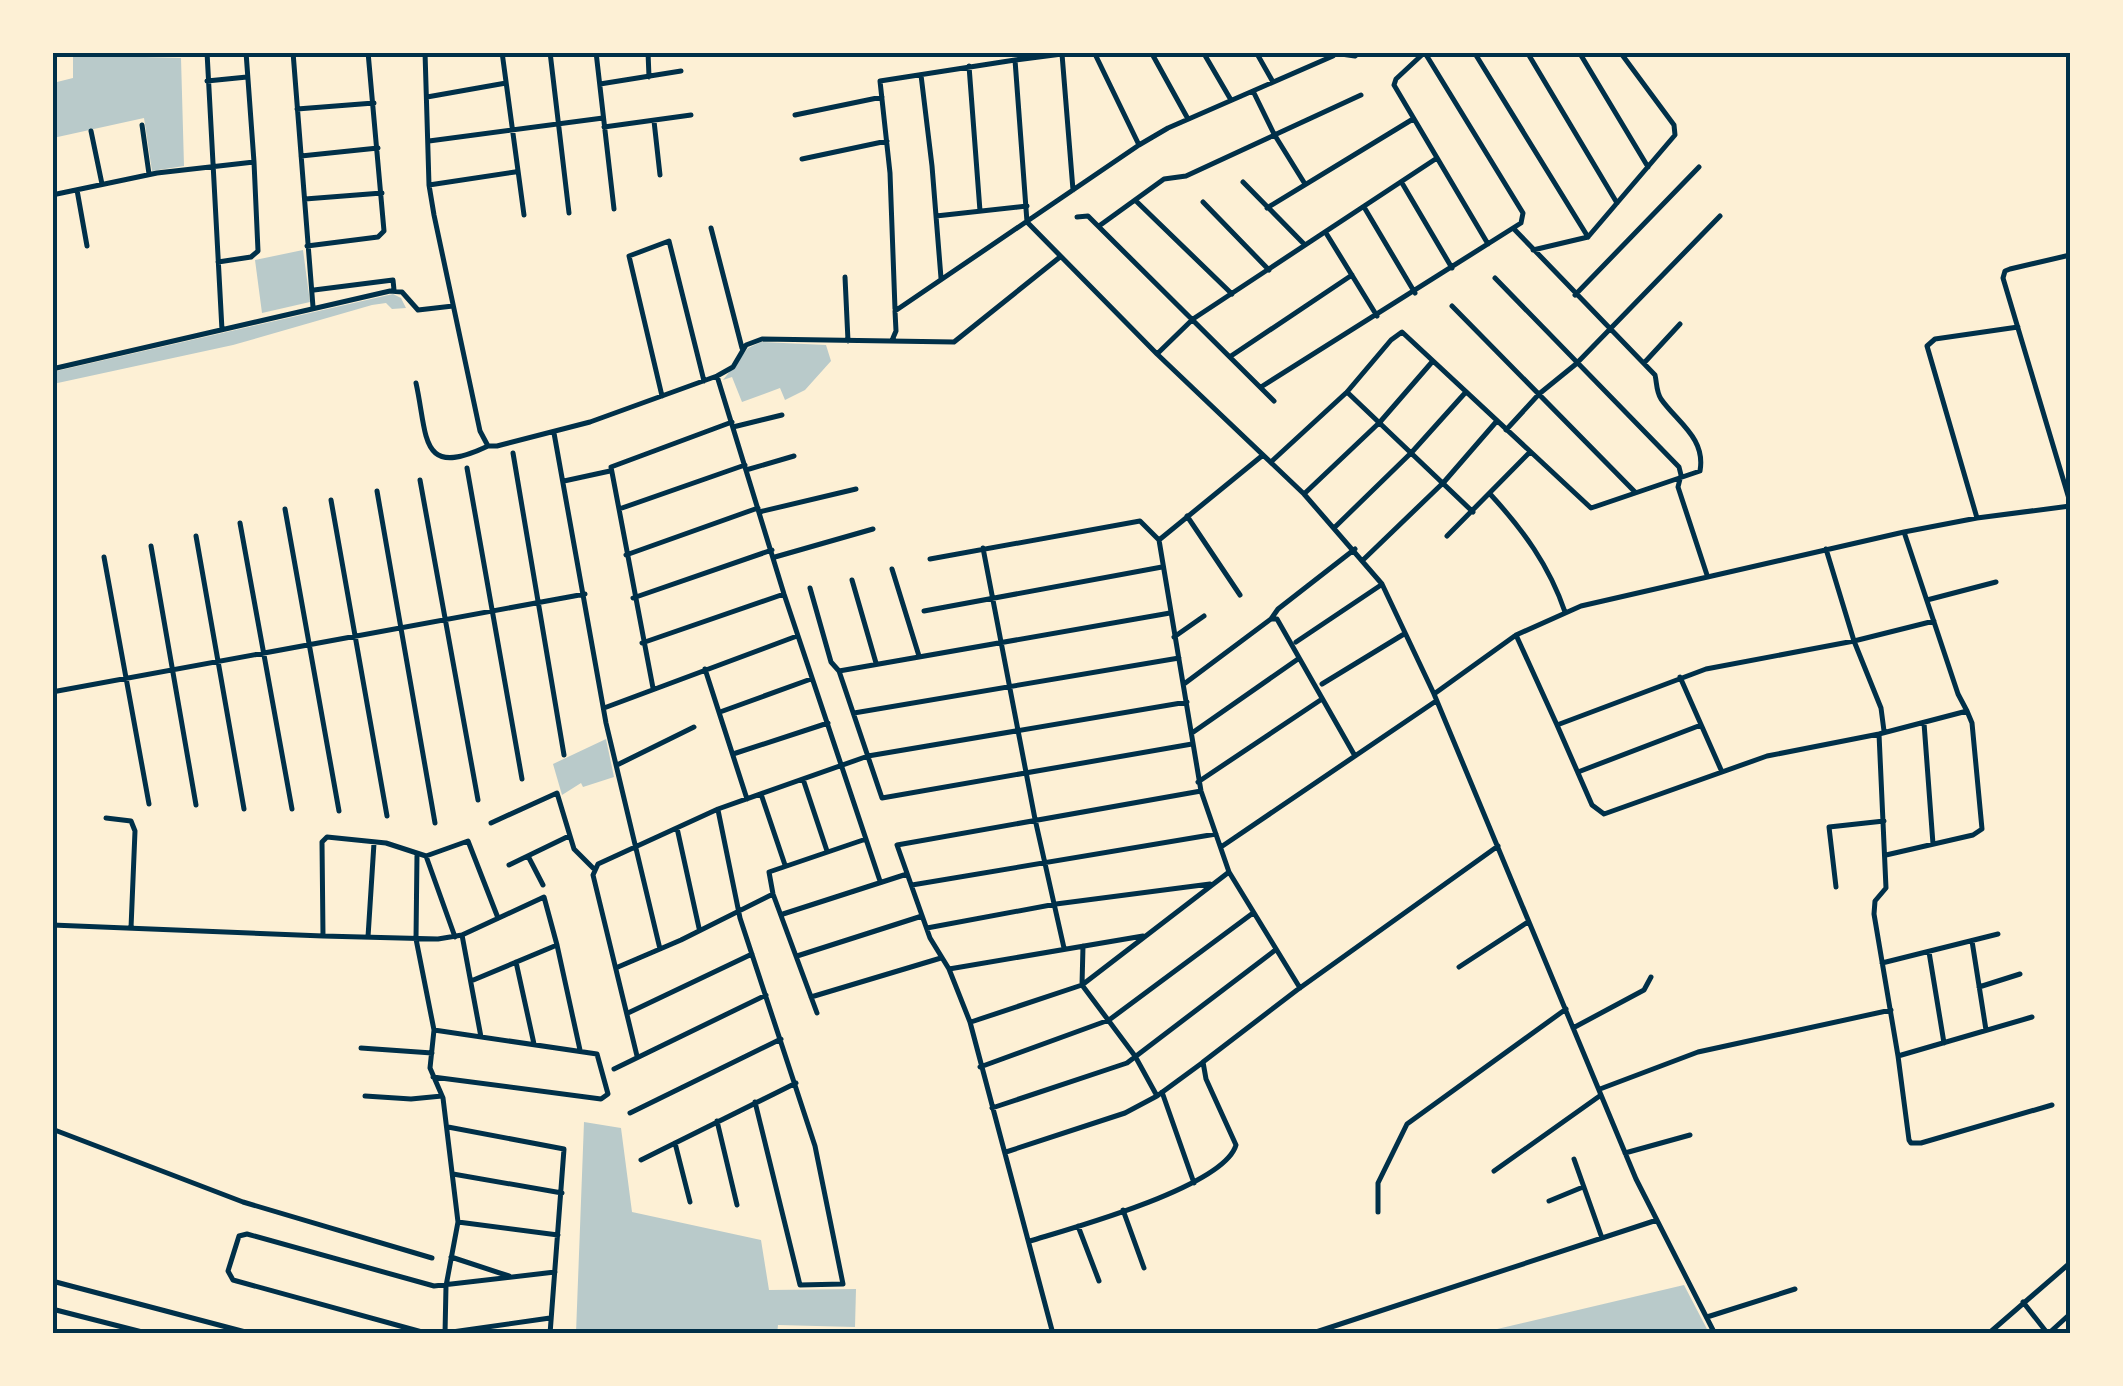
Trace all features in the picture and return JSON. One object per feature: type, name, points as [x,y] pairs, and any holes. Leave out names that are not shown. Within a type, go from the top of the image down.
[{"type":"street","points":[[207,52],[222,330]]},
{"type":"street","points":[[218,262],[250,257],[258,251],[246,52]]},
{"type":"street","points":[[293,52],[313,308]]},
{"type":"street","points":[[307,246],[381,236],[384,231],[368,52]]},
{"type":"street","points":[[425,52],[429,185],[480,431],[488,446]]},
{"type":"street","points":[[502,52],[524,215]]},
{"type":"street","points":[[550,52],[568,213]]},
{"type":"street","points":[[596,52],[614,209]]},
{"type":"street","points":[[648,52],[649,77]]},
{"type":"street","points":[[1094,52],[1139,146]]},
{"type":"street","points":[[1151,52],[1188,119]]},
{"type":"street","points":[[1204,52],[1230,100]]},
{"type":"street","points":[[1256,52],[1273,82]]},
{"type":"street","points":[[895,311],[1139,146],[1230,100],[1337,55],[1355,56],[1360,52]]},
{"type":"street","points":[[1474,52],[1588,237]]},
{"type":"street","points":[[1527,52],[1617,203]]},
{"type":"street","points":[[1579,52],[1648,167]]},
{"type":"street","points":[[1533,250],[1588,237],[1676,130],[1620,52]]},
{"type":"street","points":[[892,340],[896,331],[887,141],[880,82],[1065,53],[1074,190]]},
{"type":"street","points":[[1261,387],[1520,224],[1523,213],[1425,53],[1394,85],[1488,244]]},
{"type":"street","points":[[1014,60],[1027,222],[1157,354],[1304,494],[1382,584],[1435,698],[1626,1153],[1716,1334]]},
{"type":"street","points":[[969,66],[980,211]]},
{"type":"street","points":[[600,84],[681,71]]},
{"type":"street","points":[[920,75],[941,278]]},
{"type":"street","points":[[207,80],[247,77]]},
{"type":"street","points":[[427,97],[506,83]]},
{"type":"street","points":[[1253,91],[1305,185]]},
{"type":"street","points":[[1099,226],[1164,178],[1186,176],[1362,94]]},
{"type":"street","points":[[794,115],[882,98]]},
{"type":"street","points":[[297,109],[374,103]]},
{"type":"street","points":[[604,127],[691,116]]},
{"type":"street","points":[[429,141],[604,118]]},
{"type":"street","points":[[1267,208],[1413,119]]},
{"type":"street","points":[[654,120],[660,175]]},
{"type":"street","points":[[142,125],[149,174]]},
{"type":"street","points":[[91,131],[102,184]]},
{"type":"street","points":[[802,158],[887,141]]},
{"type":"street","points":[[301,156],[378,148]]},
{"type":"street","points":[[1157,354],[1193,319],[1437,158]]},
{"type":"street","points":[[52,182],[54,194],[149,174],[254,162]]},
{"type":"street","points":[[1575,296],[1699,167]]},
{"type":"street","points":[[429,185],[516,172]]},
{"type":"street","points":[[1243,182],[1306,245]]},
{"type":"street","points":[[1402,183],[1452,268]]},
{"type":"street","points":[[77,190],[87,246]]},
{"type":"street","points":[[305,199],[382,193]]},
{"type":"street","points":[[1135,200],[1232,294]]},
{"type":"street","points":[[1204,202],[1268,270]]},
{"type":"street","points":[[936,216],[1028,206]]},
{"type":"street","points":[[1364,207],[1415,293]]},
{"type":"street","points":[[1078,217],[1088,216],[1099,226],[1274,401]]},
{"type":"street","points":[[1506,430],[1720,216]]},
{"type":"street","points":[[712,228],[742,351]]},
{"type":"street","points":[[1272,462],[1405,332],[1432,362],[1591,508],[1700,470],[1700,454],[1690,431],[1658,394],[1656,378],[1514,228]]},
{"type":"street","points":[[1326,232],[1377,316]]},
{"type":"street","points":[[662,396],[629,256],[669,241],[704,381]]},
{"type":"street","points":[[416,383],[434,454],[444,460],[488,446],[554,433],[704,381],[733,367],[751,341],[954,342],[1060,256]]},
{"type":"street","points":[[1221,847],[1355,756],[1516,634],[1565,612],[1707,575],[1904,532],[2070,504],[2003,278],[2006,270],[2070,256]]},
{"type":"street","points":[[1232,356],[1352,275]]},
{"type":"street","points":[[846,277],[848,341]]},
{"type":"street","points":[[1495,278],[1679,468],[1678,487],[1707,575]]},
{"type":"street","points":[[314,290],[392,280],[394,290]]},
{"type":"street","points":[[52,369],[394,290],[406,294],[418,310],[453,306]]},
{"type":"street","points":[[1452,306],[1635,492]]},
{"type":"street","points":[[1644,363],[1680,324]]},
{"type":"street","points":[[1978,518],[1927,346],[1935,339],[2018,327]]},
{"type":"street","points":[[1304,494],[1380,422],[1432,362]]},
{"type":"street","points":[[716,376],[811,680],[880,881]]},
{"type":"street","points":[[1347,392],[1474,512]]},
{"type":"street","points":[[1335,527],[1412,452],[1465,393]]},
{"type":"street","points":[[564,481],[733,424],[782,415]]},
{"type":"street","points":[[1363,560],[1444,482],[1496,422]]},
{"type":"street","points":[[554,433],[604,708],[660,949]]},
{"type":"street","points":[[1446,536],[1530,452]]},
{"type":"street","points":[[513,453],[564,755]]},
{"type":"street","points":[[1159,540],[1263,455]]},
{"type":"street","points":[[619,509],[746,467],[794,456]]},
{"type":"street","points":[[612,467],[652,688]]},
{"type":"street","points":[[468,468],[522,779]]},
{"type":"street","points":[[420,480],[478,800]]},
{"type":"street","points":[[626,555],[759,510],[856,488]]},
{"type":"street","points":[[377,491],[436,822]]},
{"type":"street","points":[[1490,495],[1526,532],[1556,586],[1565,612]]},
{"type":"street","points":[[331,500],[387,816]]},
{"type":"street","points":[[286,509],[339,811]]},
{"type":"street","points":[[1187,516],[1240,596]]},
{"type":"street","points":[[930,558],[1140,521],[1159,540],[1198,782],[1229,872],[1300,988]]},
{"type":"street","points":[[240,522],[292,809]]},
{"type":"street","points":[[633,598],[773,554],[873,529]]},
{"type":"street","points":[[1886,854],[1974,836],[1982,830],[1972,723],[1960,699],[1904,532]]},
{"type":"street","points":[[196,536],[244,808]]},
{"type":"street","points":[[150,546],[196,805]]},
{"type":"street","points":[[983,548],[1064,948]]},
{"type":"street","points":[[1184,684],[1274,619],[1285,604],[1354,549]]},
{"type":"street","points":[[1826,549],[1854,641],[1880,708],[1886,888],[1874,908],[1911,1144],[2052,1105]]},
{"type":"street","points":[[104,556],[149,804]]},
{"type":"street","points":[[924,611],[1162,567]]},
{"type":"street","points":[[892,569],[919,656]]},
{"type":"street","points":[[852,580],[876,664]]},
{"type":"street","points":[[1927,600],[1996,582]]},
{"type":"street","points":[[1296,642],[1382,584]]},
{"type":"street","points":[[810,588],[879,794],[886,799],[1192,744]]},
{"type":"street","points":[[52,692],[585,594]]},
{"type":"street","points":[[642,644],[784,594]]},
{"type":"street","points":[[840,671],[1170,613]]},
{"type":"street","points":[[1174,637],[1204,616]]},
{"type":"street","points":[[1274,619],[1355,756]]},
{"type":"street","points":[[1557,725],[1680,677],[1934,622]]},
{"type":"street","points":[[1322,684],[1404,634]]},
{"type":"street","points":[[1516,634],[1592,805],[1604,814],[1768,756],[1967,711]]},
{"type":"street","points":[[604,708],[798,636]]},
{"type":"street","points":[[854,714],[1009,684],[1179,658]]},
{"type":"street","points":[[1192,733],[1298,659]]},
{"type":"street","points":[[705,669],[747,798]]},
{"type":"street","points":[[1680,677],[1722,772]]},
{"type":"street","points":[[719,712],[811,680]]},
{"type":"street","points":[[1198,782],[1322,699]]},
{"type":"street","points":[[593,868],[747,798],[868,756],[1187,702]]},
{"type":"street","points":[[733,754],[828,723]]},
{"type":"street","points":[[1924,723],[1934,844]]},
{"type":"street","points":[[1578,772],[1700,725]]},
{"type":"street","points":[[618,765],[694,726]]},
{"type":"street","points":[[803,779],[827,851]]},
{"type":"street","points":[[1053,1334],[970,1022],[949,968],[940,958],[922,916],[898,845],[1201,791]]},
{"type":"street","points":[[491,823],[557,793],[574,849],[593,868],[637,1056]]},
{"type":"street","points":[[761,794],[784,865]]},
{"type":"street","points":[[718,810],[752,954],[815,1146],[843,1284],[800,1286],[755,1102]]},
{"type":"street","points":[[106,818],[132,820],[131,928]]},
{"type":"street","points":[[1836,887],[1830,826],[1884,820]]},
{"type":"street","points":[[678,828],[700,929]]},
{"type":"street","points":[[912,886],[1216,834]]},
{"type":"street","points":[[509,865],[569,836]]},
{"type":"street","points":[[323,936],[323,838],[393,844],[426,856],[468,841],[498,918]]},
{"type":"street","points":[[817,1013],[773,894],[769,872],[866,839]]},
{"type":"street","points":[[368,938],[374,843]]},
{"type":"street","points":[[1006,1152],[1125,1113],[1160,1094],[1498,846]]},
{"type":"street","points":[[416,854],[416,939],[434,1030],[430,1068],[442,1096],[448,1127],[458,1222],[446,1286],[445,1334]]},
{"type":"street","points":[[426,856],[459,936],[481,1036]]},
{"type":"street","points":[[528,856],[543,885]]},
{"type":"street","points":[[970,1022],[1082,986],[1229,872]]},
{"type":"street","points":[[782,914],[907,874]]},
{"type":"street","points":[[927,928],[1056,904],[1214,883]]},
{"type":"street","points":[[617,968],[773,894]]},
{"type":"street","points":[[52,925],[438,939],[459,936],[544,897],[580,1050]]},
{"type":"street","points":[[980,1067],[1109,1020],[1252,913]]},
{"type":"street","points":[[797,956],[922,916]]},
{"type":"street","points":[[1460,967],[1529,921]]},
{"type":"street","points":[[1882,963],[1998,934]]},
{"type":"street","points":[[949,968],[1144,936]]},
{"type":"street","points":[[1972,941],[1986,1030]]},
{"type":"street","points":[[471,982],[557,945]]},
{"type":"street","points":[[1084,946],[1082,986],[1160,1094],[1194,1182]]},
{"type":"street","points":[[992,1108],[1112,1070],[1274,951]]},
{"type":"street","points":[[1929,952],[1944,1043]]},
{"type":"street","points":[[627,1013],[752,954]]},
{"type":"street","points":[[812,997],[940,958]]},
{"type":"street","points":[[516,962],[534,1044]]},
{"type":"street","points":[[1979,987],[2020,974]]},
{"type":"street","points":[[1574,1028],[1644,990],[1650,977]]},
{"type":"street","points":[[614,1069],[766,994]]},
{"type":"street","points":[[1378,1212],[1378,1182],[1407,1124],[1566,1010]]},
{"type":"street","points":[[1494,1171],[1600,1092],[1698,1052],[1890,1010]]},
{"type":"street","points":[[1898,1056],[2032,1017]]},
{"type":"street","points":[[433,1077],[605,1099],[608,1094],[600,1058],[580,1050],[434,1030]]},
{"type":"street","points":[[630,1112],[781,1039]]},
{"type":"street","points":[[361,1048],[432,1052]]},
{"type":"street","points":[[1030,1241],[1181,1190],[1235,1149],[1202,1062]]},
{"type":"street","points":[[641,1160],[796,1082]]},
{"type":"street","points":[[365,1096],[442,1096]]},
{"type":"street","points":[[717,1121],[737,1205]]},
{"type":"street","points":[[448,1127],[564,1148],[550,1334]]},
{"type":"street","points":[[52,1128],[243,1202],[432,1258]]},
{"type":"street","points":[[1626,1153],[1690,1135]]},
{"type":"street","points":[[675,1143],[690,1202]]},
{"type":"street","points":[[1574,1158],[1602,1238]]},
{"type":"street","points":[[453,1174],[562,1194]]},
{"type":"street","points":[[1549,1201],[1584,1187]]},
{"type":"street","points":[[1123,1210],[1144,1268]]},
{"type":"street","points":[[1310,1334],[1656,1220]]},
{"type":"street","points":[[458,1222],[558,1235]]},
{"type":"street","points":[[1078,1226],[1100,1281]]},
{"type":"street","points":[[550,1318],[445,1334],[422,1332],[233,1280],[228,1271],[239,1236],[248,1234],[427,1284],[446,1286],[554,1272]]},
{"type":"street","points":[[452,1257],[512,1277]]},
{"type":"street","points":[[1992,1332],[2070,1263]]},
{"type":"street","points":[[52,1280],[253,1334]]},
{"type":"street","points":[[1707,1317],[1795,1289]]},
{"type":"street","points":[[2023,1302],[2048,1334],[2070,1314]]},
{"type":"street","points":[[52,1308],[150,1334]]},
{"type":"street","points":[[1341,1324],[1341,1334]]},
{"type":"shaded area","points":[[73,55],[181,58],[184,166],[152,171],[144,118],[53,138],[53,83],[73,78]]},
{"type":"shaded area","points":[[303,250],[310,302],[262,313],[255,260]]},
{"type":"shaded area","points":[[393,294],[401,298],[406,308],[392,309],[386,303],[372,305],[233,345],[53,384],[52,372]]},
{"type":"shaded area","points":[[761,342],[826,345],[831,361],[805,390],[785,400],[780,388],[742,402],[732,377],[723,380],[748,348]]},
{"type":"shaded area","points":[[606,739],[614,777],[583,787],[581,783],[562,795],[553,764]]},
{"type":"shaded area","points":[[584,1122],[621,1128],[632,1212],[761,1240],[769,1290],[856,1289],[855,1327],[778,1325],[777,1334],[576,1333]]},
{"type":"shaded area","points":[[1684,1285],[1709,1333],[1480,1333]]}]
